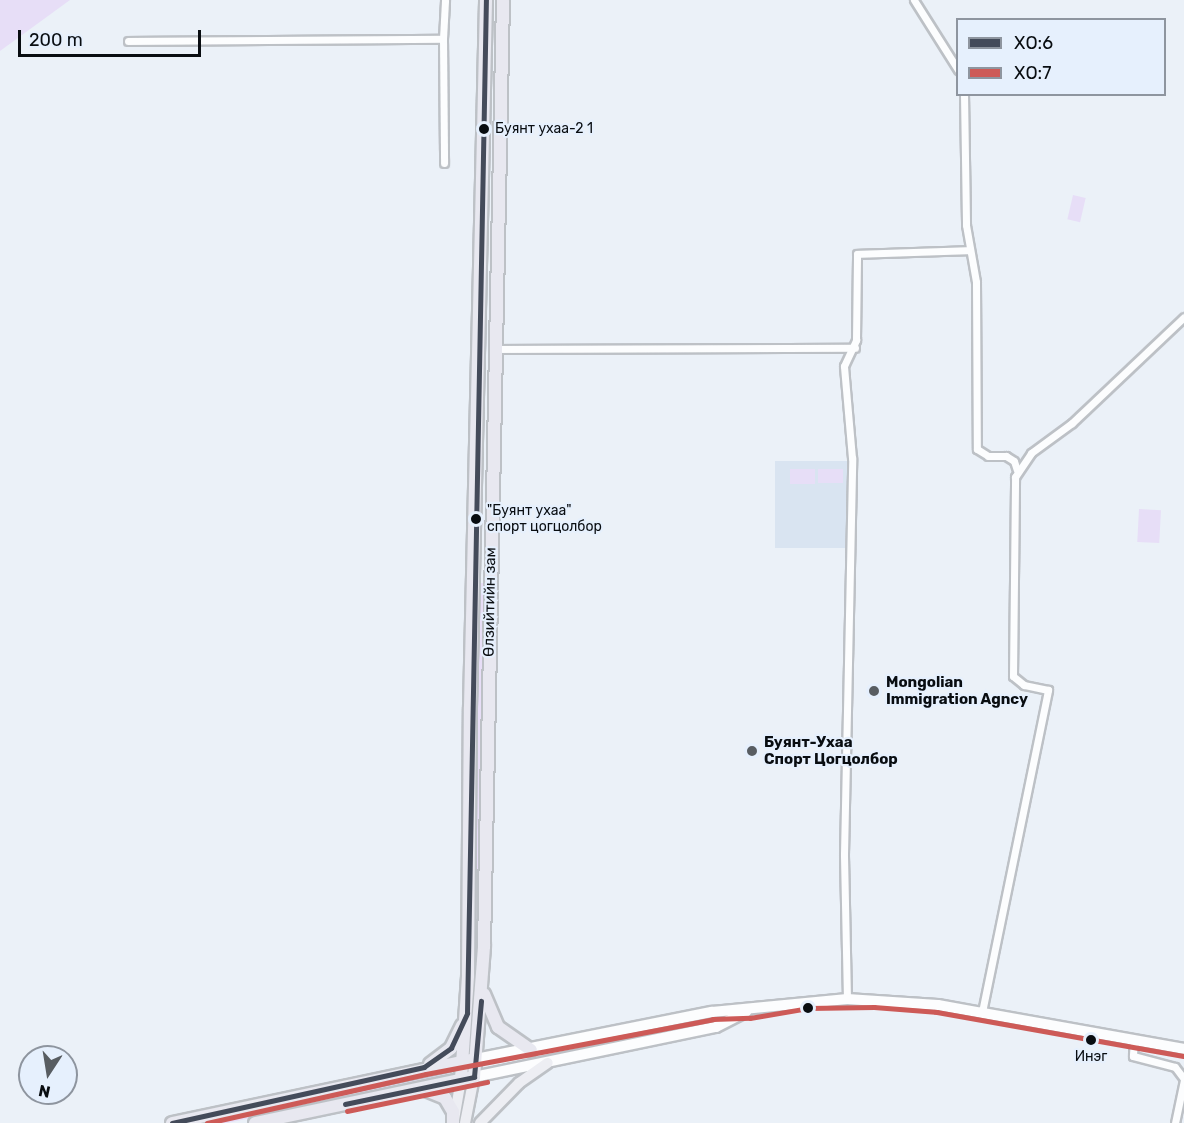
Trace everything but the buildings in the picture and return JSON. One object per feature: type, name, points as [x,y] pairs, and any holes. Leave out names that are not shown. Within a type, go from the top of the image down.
[{"type":"highway","name":"Өлзийтийн зам","points":[[470,1060],[467,1013],[479,231],[486,0]]},
{"type":"highway","name":"Өлзийтийн зам","points":[[470,1060],[482,987],[503,0]]},
{"type":"highway","points":[[479,231],[497,232]]},
{"type":"highway","points":[[482,987],[498,1027],[531,1050]]},
{"type":"highway","points":[[424,1067],[451,1048],[467,1013]]},
{"type":"highway","points":[[172,1123],[424,1067],[470,1060],[467,1078],[255,1123]]},
{"type":"highway","points":[[354,1083],[357,1101]]},
{"type":"highway","points":[[419,1088],[445,1098],[453,1112],[453,1123]]},
{"type":"main road","points":[[470,1060],[531,1050],[712,1012],[749,1011],[847,999],[894,1000],[982,1012],[1184,1049]]},
{"type":"main road","points":[[467,1078],[716,1028],[749,1011]]},
{"type":"main road","points":[[598,1035],[602,1051]]},
{"type":"main road","points":[[480,1123],[519,1083],[548,1063]]},
{"type":"main road","points":[[453,1123],[467,1078]]},
{"type":"main road","points":[[465,1123],[467,1078]]},
{"type":"street","points":[[444,163],[445,0]]},
{"type":"street","points":[[914,0],[956,68]]},
{"type":"street","points":[[128,41],[443,39]]},
{"type":"street","points":[[964,96],[970,250],[976,282],[977,449],[988,456],[1006,456],[1014,461],[1017,470],[1012,495],[1012,667],[1017,682],[1048,690],[982,1012]]},
{"type":"street","points":[[847,999],[843,854],[852,458],[844,366],[855,348],[854,293],[859,251],[970,250]]},
{"type":"street","points":[[1017,470],[1184,317]]},
{"type":"street","points":[[494,349],[855,348]]},
{"type":"street","points":[[1134,1040],[1133,1056],[1154,1058],[1175,1066],[1184,1079],[1175,1123]]},
{"type":"shaded area","points":[[0,0],[70,0],[0,51]]},
{"type":"shaded area","points":[[1073,195],[1086,198],[1080,222],[1067,219]]},
{"type":"shaded area","points":[[775,461],[847,461],[847,548],[775,548]]},
{"type":"shaded area","points":[[790,469],[815,469],[815,484],[790,484]]},
{"type":"shaded area","points":[[818,469],[843,469],[843,483],[818,483]]},
{"type":"shaded area","points":[[1139,509],[1161,510],[1159,543],[1137,542]]},
{"type":"shaded area","points":[[480,583],[487,583],[473,1025]]},
{"type":"shaded area","points":[[709,1018],[713,1023],[605,1045],[604,1042],[605,1039]]},
{"type":"shaded area","points":[[448,1070],[450,1076],[359,1095],[358,1092],[358,1088]]},
{"type":"shaded area","points":[[349,1090],[351,1097],[227,1123],[194,1123]]},
{"type":"transit line","name":"ХО:6","points":[[172,1123],[424,1067],[451,1048],[467,1013],[486,0]]},
{"type":"transit line","name":"ХО:6","points":[[345,1104],[474,1077],[481,1001]]},
{"type":"transit line","name":"ХО:7","points":[[207,1123],[426,1074],[713,1019],[750,1018],[809,1008],[874,1007],[937,1012],[1183,1056]]},
{"type":"transit line","name":"ХО:7","points":[[347,1111],[487,1082]]},
{"type":"place","name":"Буянт ухаа-2 1","points":[[484,129]]},
{"type":"place","name":"\"Буянт ухаа\" спорт цогцолбор","points":[[476,519]]},
{"type":"place","name":"Mongolian Immigration Agncy","points":[[874,691]]},
{"type":"place","name":"Буянт-Ухаа Спорт Цогцолбор","points":[[752,751]]},
{"type":"place","name":"Инэг","points":[[1091,1040]]}]
